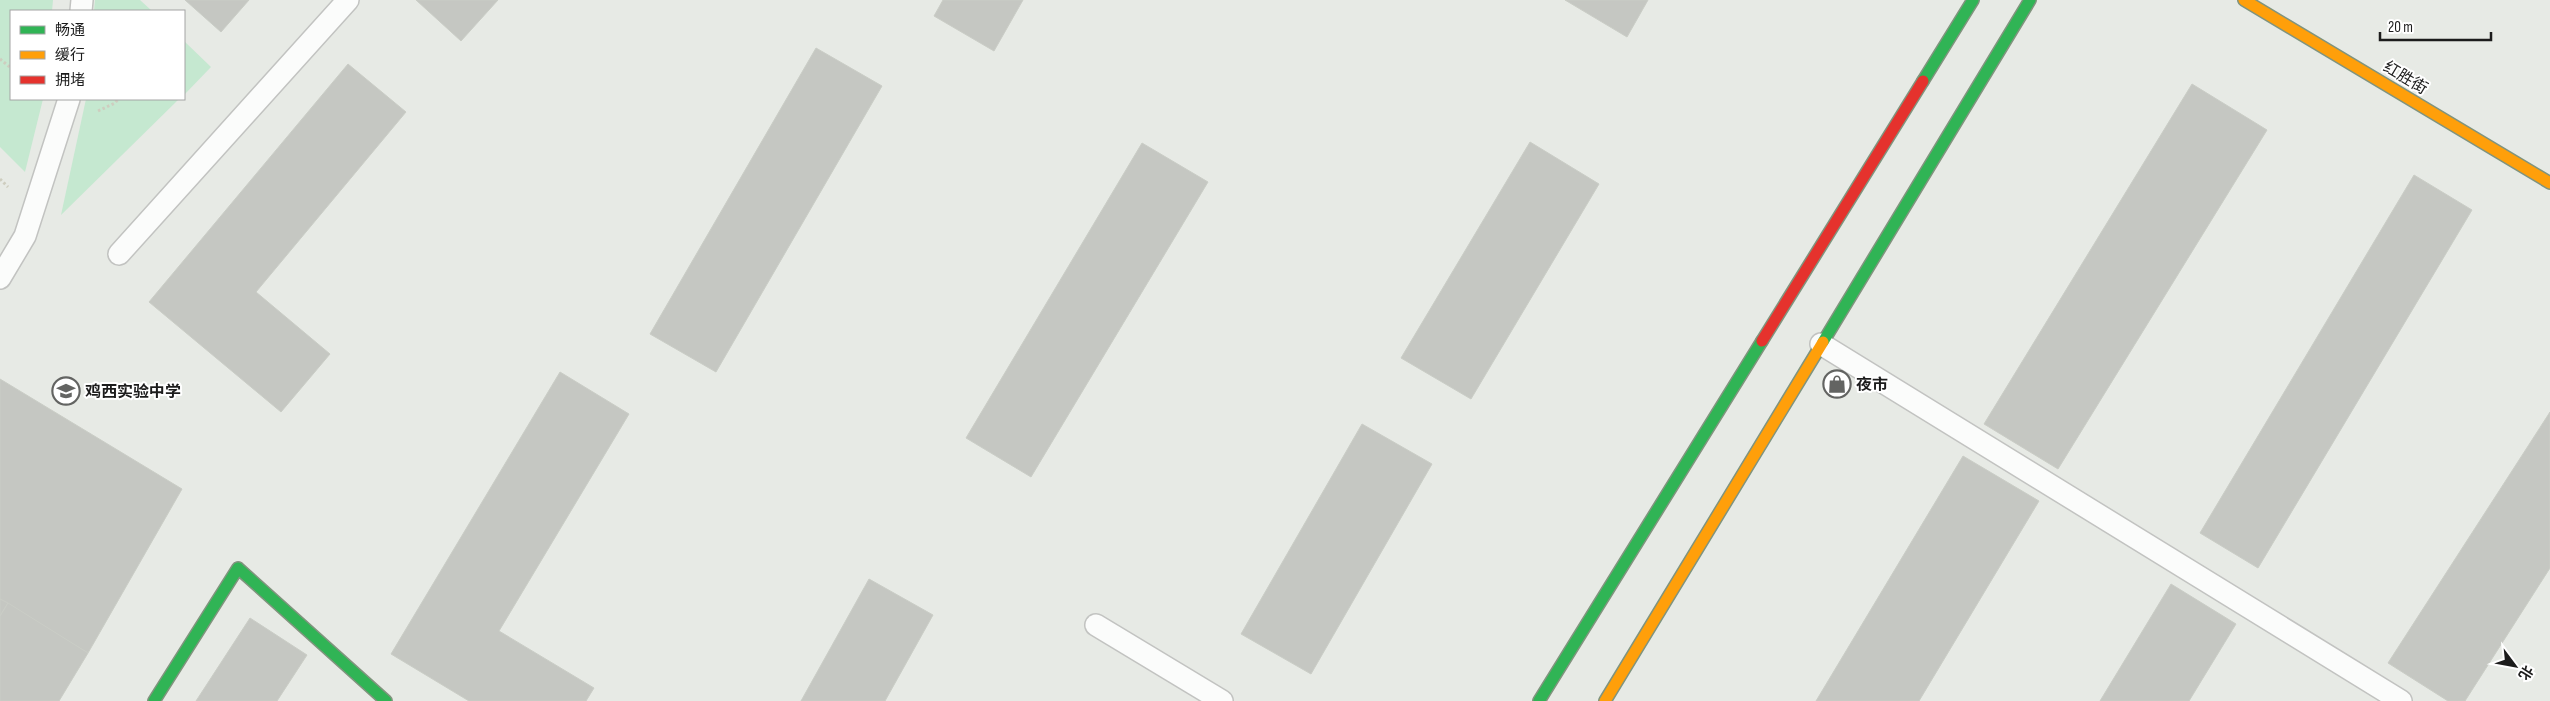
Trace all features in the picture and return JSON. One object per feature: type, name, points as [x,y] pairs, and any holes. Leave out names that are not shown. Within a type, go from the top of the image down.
[{"type":"street","points":[[1539,701],[1973,0]]},
{"type":"street","points":[[1605,701],[2030,0]]},
{"type":"street","name":"红胜街","points":[[2244,0],[2550,183]]},
{"type":"street","points":[[154,701],[238,568],[386,701]]},
{"type":"lane","points":[[118,254],[348,0]]},
{"type":"lane","points":[[0,278],[25,236],[69,100]]},
{"type":"lane","points":[[1821,344],[2401,701]]},
{"type":"lane","points":[[1096,625],[1222,701]]},
{"type":"path","points":[[0,59],[10,67]]},
{"type":"green space","points":[[0,0],[53,0],[52,10],[10,10],[10,100],[43,100],[25,172],[0,147]]},
{"type":"green space","points":[[95,0],[140,0],[151,10],[94,10]]},
{"type":"green space","points":[[185,42],[211,67],[185,94]]},
{"type":"green space","points":[[86,100],[178,100],[61,215]]},
{"type":"building","points":[[185,0],[249,0],[221,32]]},
{"type":"building","points":[[416,0],[498,0],[461,41]]},
{"type":"building","points":[[943,0],[1023,0],[994,51],[934,16]]},
{"type":"building","points":[[1565,0],[1648,0],[1627,37]]},
{"type":"building","points":[[816,48],[882,86],[716,372],[650,334]]},
{"type":"building","points":[[348,64],[406,112],[256,292],[330,354],[281,412],[149,302]]},
{"type":"building","points":[[2192,84],[2267,130],[2058,469],[1984,424]]},
{"type":"building","points":[[1530,142],[1599,184],[1471,399],[1401,358]]},
{"type":"building","points":[[1142,143],[1208,182],[1031,477],[966,438]]},
{"type":"building","points":[[2414,175],[2472,210],[2258,568],[2200,533]]},
{"type":"building","points":[[560,372],[629,414],[499,631],[594,688],[586,701],[469,701],[391,654]]},
{"type":"building","points":[[0,379],[182,489],[88,653],[0,600]]},
{"type":"building","points":[[2550,412],[2550,568],[2465,701],[2448,701],[2388,663]]},
{"type":"building","points":[[1362,424],[1432,464],[1311,674],[1241,634]]},
{"type":"building","points":[[1963,456],[2039,501],[1919,701],[1816,701]]},
{"type":"building","points":[[869,579],[933,615],[885,701],[801,701]]},
{"type":"building","points":[[2171,584],[2236,624],[2189,701],[2100,701]]},
{"type":"building","points":[[0,599],[8,603],[0,616]]},
{"type":"building","points":[[8,603],[88,653],[59,701],[0,701],[0,616]]},
{"type":"building","points":[[250,618],[307,655],[277,701],[196,701]]},
{"type":"traffic: fast","points":[[1923,81],[1973,0]]},
{"type":"traffic: fast","points":[[1823,342],[2030,0]]},
{"type":"traffic: fast","points":[[1539,701],[1762,341]]},
{"type":"traffic: fast","points":[[154,701],[238,568],[386,701]]},
{"type":"traffic: slow","points":[[2244,0],[2550,183]]},
{"type":"traffic: slow","points":[[1605,701],[1823,342]]},
{"type":"traffic: jam","points":[[1762,341],[1923,81]]},
{"type":"place","name":"夜市","points":[[1837,384]]},
{"type":"place","name":"鸡西实验中学","points":[[66,391]]}]
